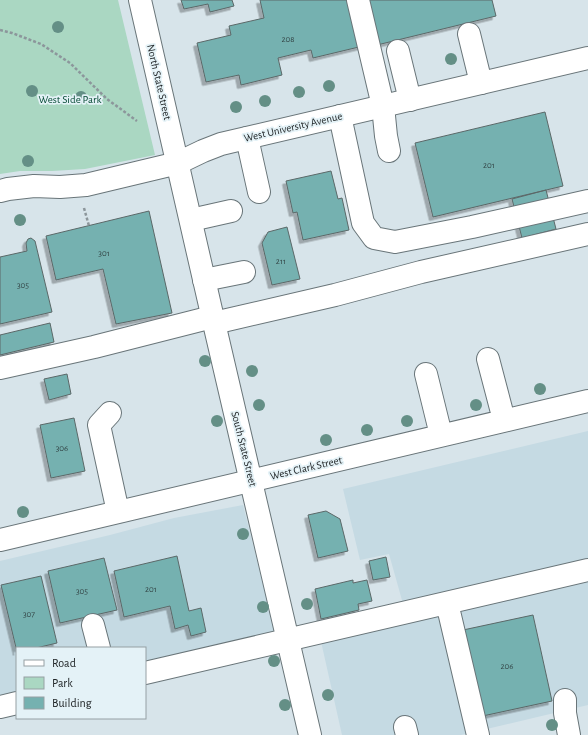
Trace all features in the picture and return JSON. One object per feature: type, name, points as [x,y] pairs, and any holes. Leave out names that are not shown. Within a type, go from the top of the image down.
[{"type":"main road","name":"North State Street","points":[[140,0],[178,163]]},
{"type":"main road","points":[[358,0],[383,106],[386,136],[390,151]]},
{"type":"main road","points":[[469,34],[481,83]]},
{"type":"main road","points":[[398,51],[410,100]]},
{"type":"main road","name":"West University Avenue","points":[[0,191],[34,186],[60,187],[86,185],[178,163],[221,144],[588,58]]},
{"type":"main road","points":[[340,116],[363,224],[374,238],[395,242],[472,227],[588,200]]},
{"type":"main road","points":[[247,138],[259,192]]},
{"type":"main road","name":"South State Street","points":[[178,163],[310,735]]},
{"type":"main road","points":[[191,220],[231,211]]},
{"type":"main road","points":[[472,227],[506,252]]},
{"type":"main road","points":[[0,368],[213,320],[335,295],[422,272],[588,234]]},
{"type":"main road","points":[[410,238],[422,272]]},
{"type":"main road","points":[[204,280],[244,272]]},
{"type":"main road","points":[[488,359],[504,420]]},
{"type":"main road","points":[[426,374],[442,435]]},
{"type":"main road","name":"West Clark Street","points":[[0,540],[588,401]]},
{"type":"main road","points":[[110,413],[99,425],[118,512]]},
{"type":"main road","points":[[146,673],[588,570]]},
{"type":"main road","points":[[446,603],[478,735]]},
{"type":"main road","points":[[93,625],[98,647]]},
{"type":"main road","points":[[565,700],[565,712],[569,735]]},
{"type":"main road","points":[[0,707],[16,703]]},
{"type":"path","points":[[0,30],[41,44],[70,63],[107,99],[138,121]]},
{"type":"path","points":[[84,208],[88,226]]},
{"type":"shaded area","points":[[588,431],[588,705],[461,735],[342,735],[320,637],[407,618],[389,554],[360,560],[343,489]]},
{"type":"shaded area","points":[[243,505],[280,652],[146,683],[146,647],[16,647],[16,713],[0,716],[0,561],[174,518]]},
{"type":"green space","name":"West Side Park","points":[[0,0],[118,0],[155,155],[85,169],[20,171],[0,174]]},
{"type":"building","points":[[181,0],[232,0],[234,6],[210,12],[208,4],[184,9]]},
{"type":"building","points":[[260,0],[352,0],[363,46],[313,58],[311,50],[278,58],[282,75],[241,85],[239,75],[206,82],[197,43],[231,35],[229,26],[264,18]]},
{"type":"building","points":[[367,0],[492,0],[496,16],[377,45]]},
{"type":"building","points":[[545,112],[563,186],[433,217],[415,143]]},
{"type":"building","points":[[331,171],[338,199],[342,198],[349,230],[303,240],[297,212],[293,213],[286,181]]},
{"type":"building","points":[[546,190],[556,229],[522,238],[512,199]]},
{"type":"building","points":[[149,211],[172,313],[116,324],[103,269],[56,280],[46,236]]},
{"type":"building","points":[[287,227],[300,279],[272,285],[262,243],[268,232]]},
{"type":"building","points":[[31,238],[35,241],[52,312],[0,324],[0,257],[27,251],[26,243],[28,239]]},
{"type":"building","points":[[50,323],[54,342],[0,355],[0,335]]},
{"type":"building","points":[[67,374],[71,394],[49,400],[44,379]]},
{"type":"building","points":[[74,418],[85,471],[51,478],[40,425]]},
{"type":"building","points":[[326,511],[340,519],[348,551],[318,558],[308,515]]},
{"type":"building","points":[[177,556],[189,611],[201,608],[206,632],[191,636],[188,625],[175,629],[170,606],[124,617],[114,571]]},
{"type":"building","points":[[386,557],[390,577],[373,580],[369,561]]},
{"type":"building","points":[[104,558],[117,610],[60,623],[48,571]]},
{"type":"building","points":[[41,576],[57,643],[40,647],[16,648],[1,585]]},
{"type":"building","points":[[353,580],[353,583],[367,580],[372,601],[358,604],[359,610],[321,619],[315,589]]},
{"type":"building","points":[[533,615],[552,701],[478,717],[463,630]]}]
